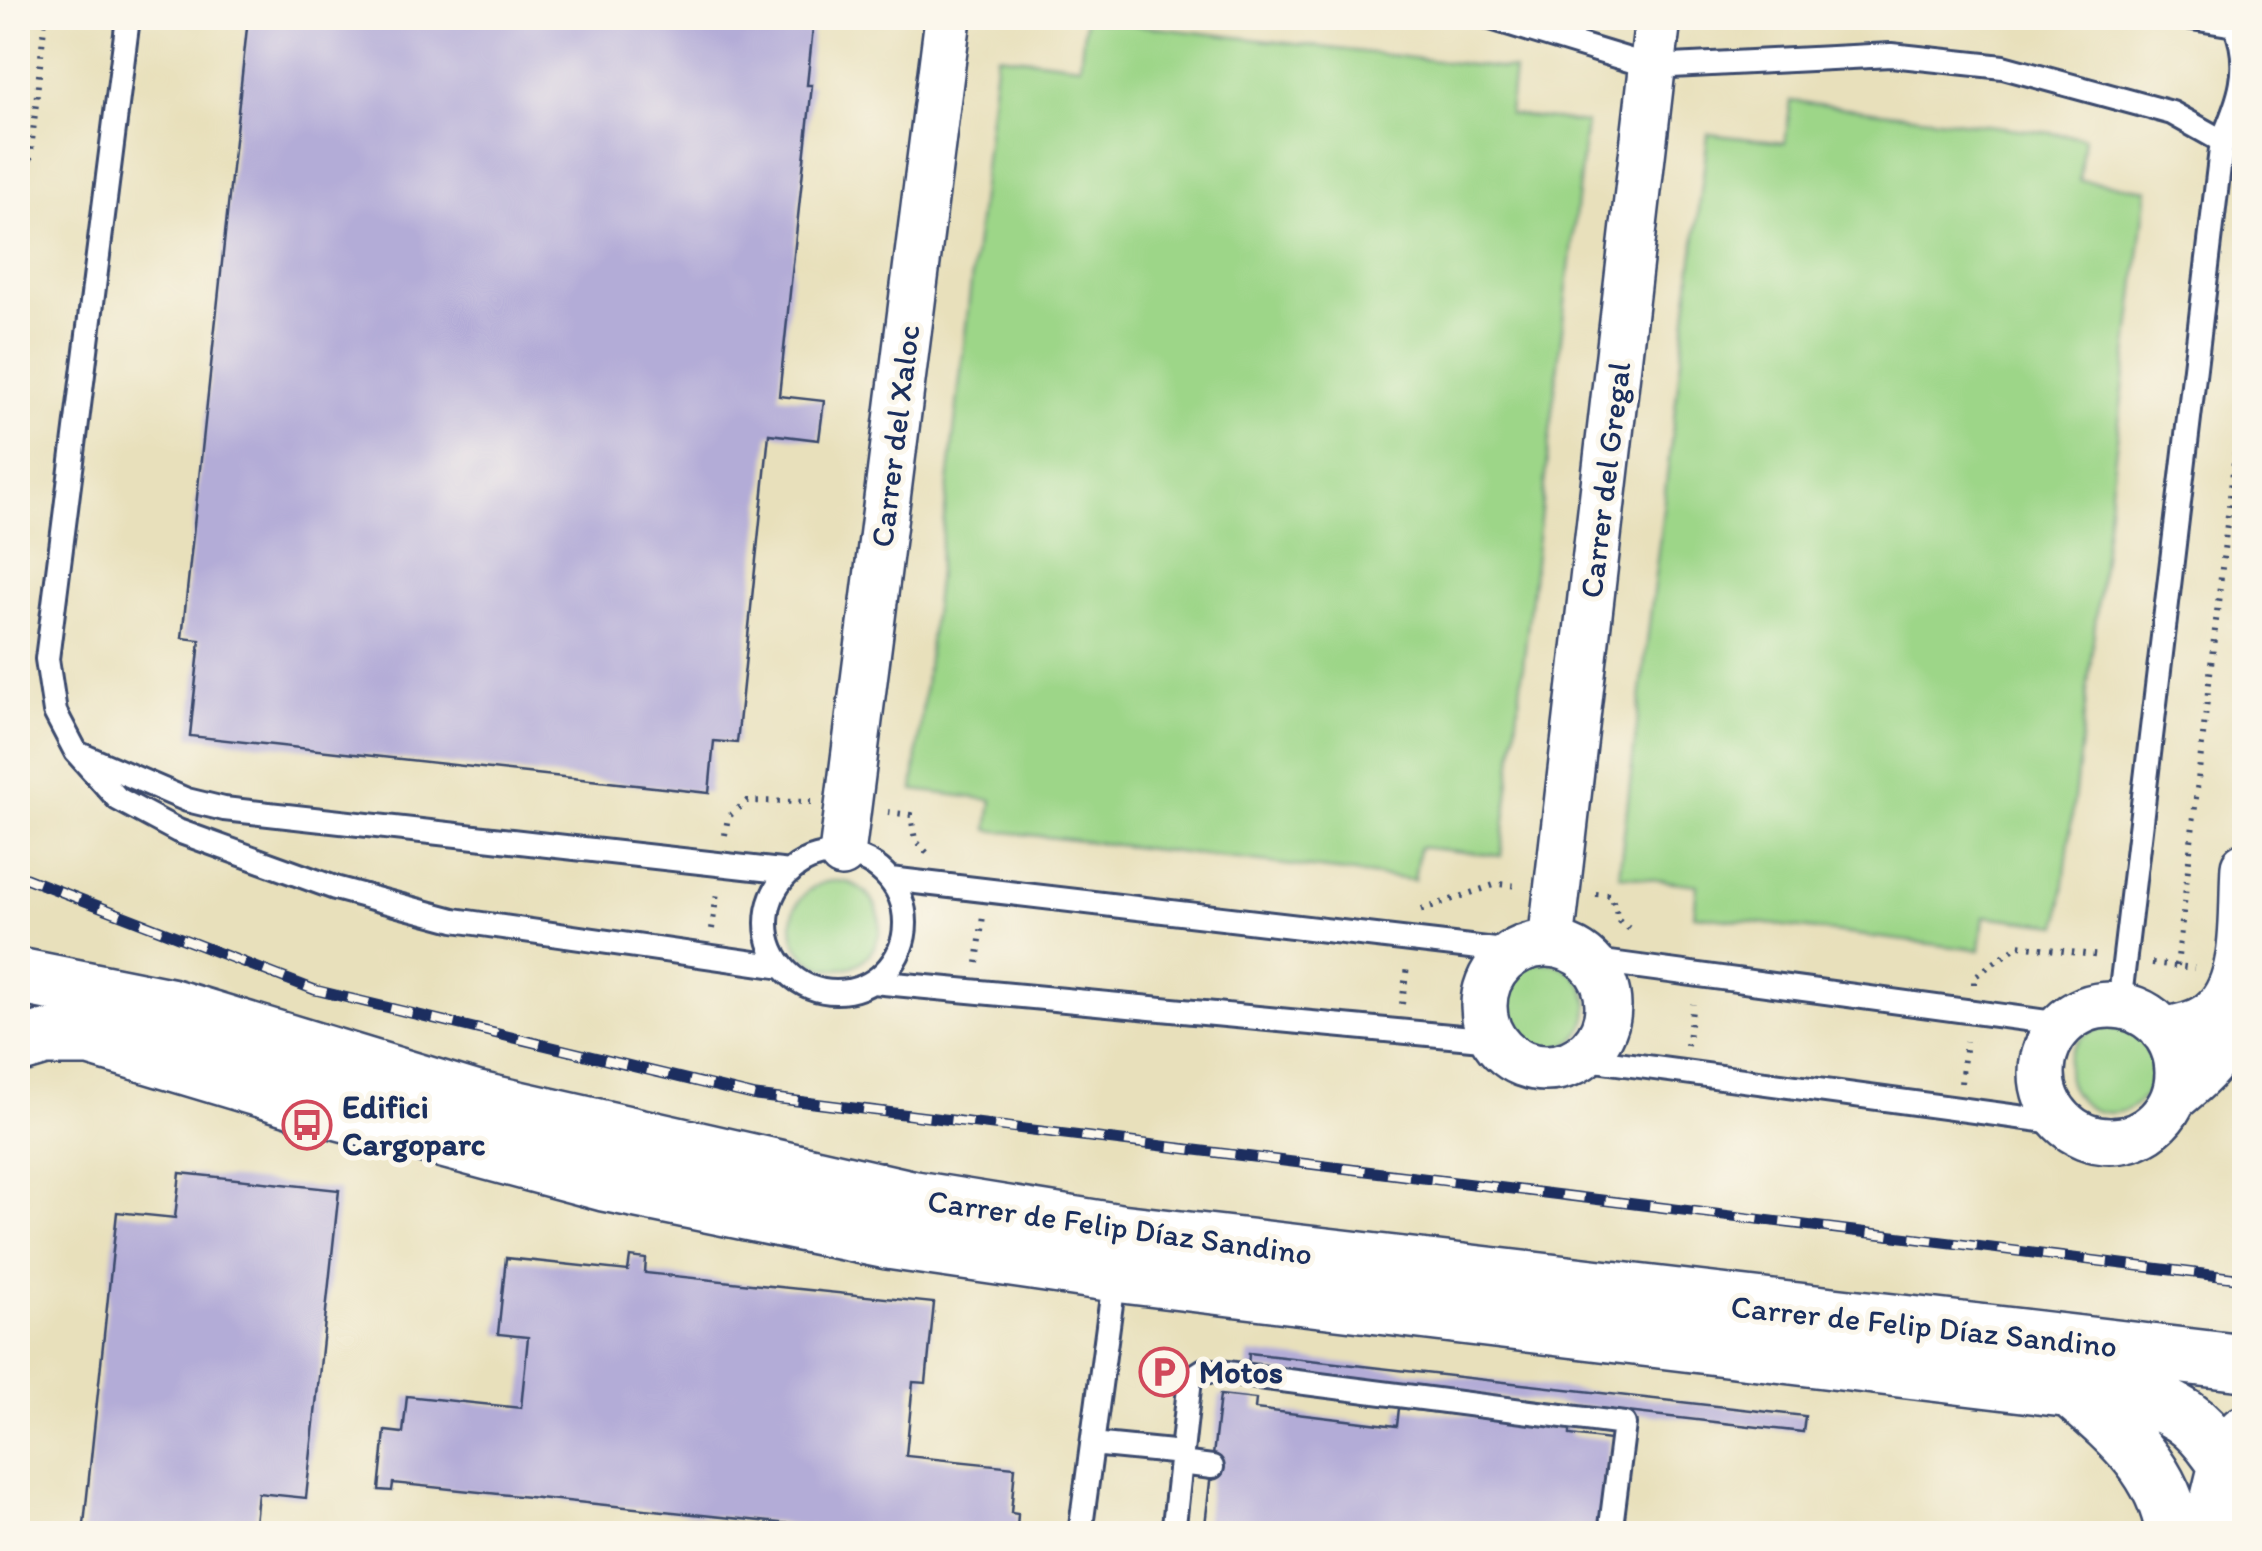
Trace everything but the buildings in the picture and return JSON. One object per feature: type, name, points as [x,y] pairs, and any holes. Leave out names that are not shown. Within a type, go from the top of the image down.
[{"type":"main road","name":"Carrer de Felip Díaz Sandino","points":[[18,976],[169,1006],[440,1089],[625,1135],[915,1199],[1118,1252],[2146,1399],[2176,1408],[2205,1432],[2230,1491]]},
{"type":"main road","name":"Carrer de Felip Díaz Sandino","points":[[18,1046],[44,1038],[90,1038],[317,1106],[604,1183],[888,1241],[1118,1252],[2244,1363]]},
{"type":"main road","points":[[2071,1390],[2141,1456],[2160,1485],[2174,1534]]},
{"type":"street","name":"Carrer del Xaloc","points":[[842,854],[948,18]]},
{"type":"street","name":"Carrer del Gregal","points":[[1551,952],[1658,18]]},
{"type":"street","points":[[2173,1100],[2178,1078],[2176,1056],[2163,1032],[2138,1012],[2118,1006],[2098,1006],[2062,1024],[2042,1062],[2042,1084],[2049,1106],[2062,1123],[2081,1136],[2102,1142],[2124,1140],[2145,1132],[2173,1100],[2210,1069],[2230,1034],[2231,985],[2244,866]]},
{"type":"street","points":[[1551,952],[1600,975],[1608,1012],[1604,1030],[1580,1058],[1542,1068],[1506,1055],[1493,1040],[1482,1002],[1498,965],[1551,952]]},
{"type":"street","points":[[2163,1032],[2197,1022],[2231,985]]},
{"type":"lane","points":[[128,18],[47,659],[55,712],[76,752],[118,799],[178,831],[336,888],[454,920],[783,967],[816,989],[855,990],[891,967],[902,946],[904,912],[890,879]]},
{"type":"lane","points":[[1491,18],[1652,67],[1891,54],[2003,67],[2172,113],[2222,142]]},
{"type":"lane","points":[[2118,1006],[2222,142],[2243,92],[2244,45],[2235,25],[2192,18]]},
{"type":"lane","points":[[76,752],[187,800],[224,809],[790,872]]},
{"type":"lane","points":[[783,967],[767,929],[772,898],[790,872],[823,855],[842,854],[860,858],[890,879],[1551,952],[2062,1024]]},
{"type":"lane","points":[[873,982],[1493,1040]]},
{"type":"lane","points":[[1580,1058],[2062,1123]]},
{"type":"lane","points":[[1080,1534],[1118,1252]]},
{"type":"lane","points":[[1173,1534],[1190,1379],[1204,1370],[1624,1424],[1608,1521]]},
{"type":"lane","points":[[1092,1444],[1181,1458],[1212,1467]]},
{"type":"path","points":[[18,275],[45,18]]},
{"type":"path","points":[[2177,966],[2244,373]]},
{"type":"path","points":[[1957,1109],[1974,977],[2019,945],[2177,966],[2231,985]]},
{"type":"path","points":[[1684,1072],[1698,974]]},
{"type":"green space","points":[[1085,19],[1514,70],[1509,114],[1586,123],[1501,856],[1419,847],[1414,880],[988,830],[992,800],[913,790],[997,55],[1080,65]]},
{"type":"green space","points":[[1791,101],[2084,137],[2079,180],[2147,189],[2059,925],[1984,916],[1980,950],[1694,915],[1697,885],[1619,875],[1708,134],[1785,143]]},
{"type":"green space","points":[[836,881],[867,894],[880,925],[867,956],[836,969],[805,956],[792,925],[805,894]]},
{"type":"green space","points":[[1543,962],[1575,975],[1588,1007],[1575,1039],[1543,1052],[1511,1039],[1498,1007],[1511,975]]},
{"type":"green space","points":[[2110,1027],[2134,1034],[2146,1046],[2153,1070],[2146,1094],[2134,1106],[2110,1113],[2086,1106],[2074,1094],[2067,1070],[2074,1046],[2086,1034]]},
{"type":"railway","points":[[18,875],[315,990],[756,1096],[2244,1279]]},
{"type":"place","name":"Edifici Cargoparc","points":[[307,1125]]},
{"type":"place","name":"Motos","points":[[1164,1372]]}]
